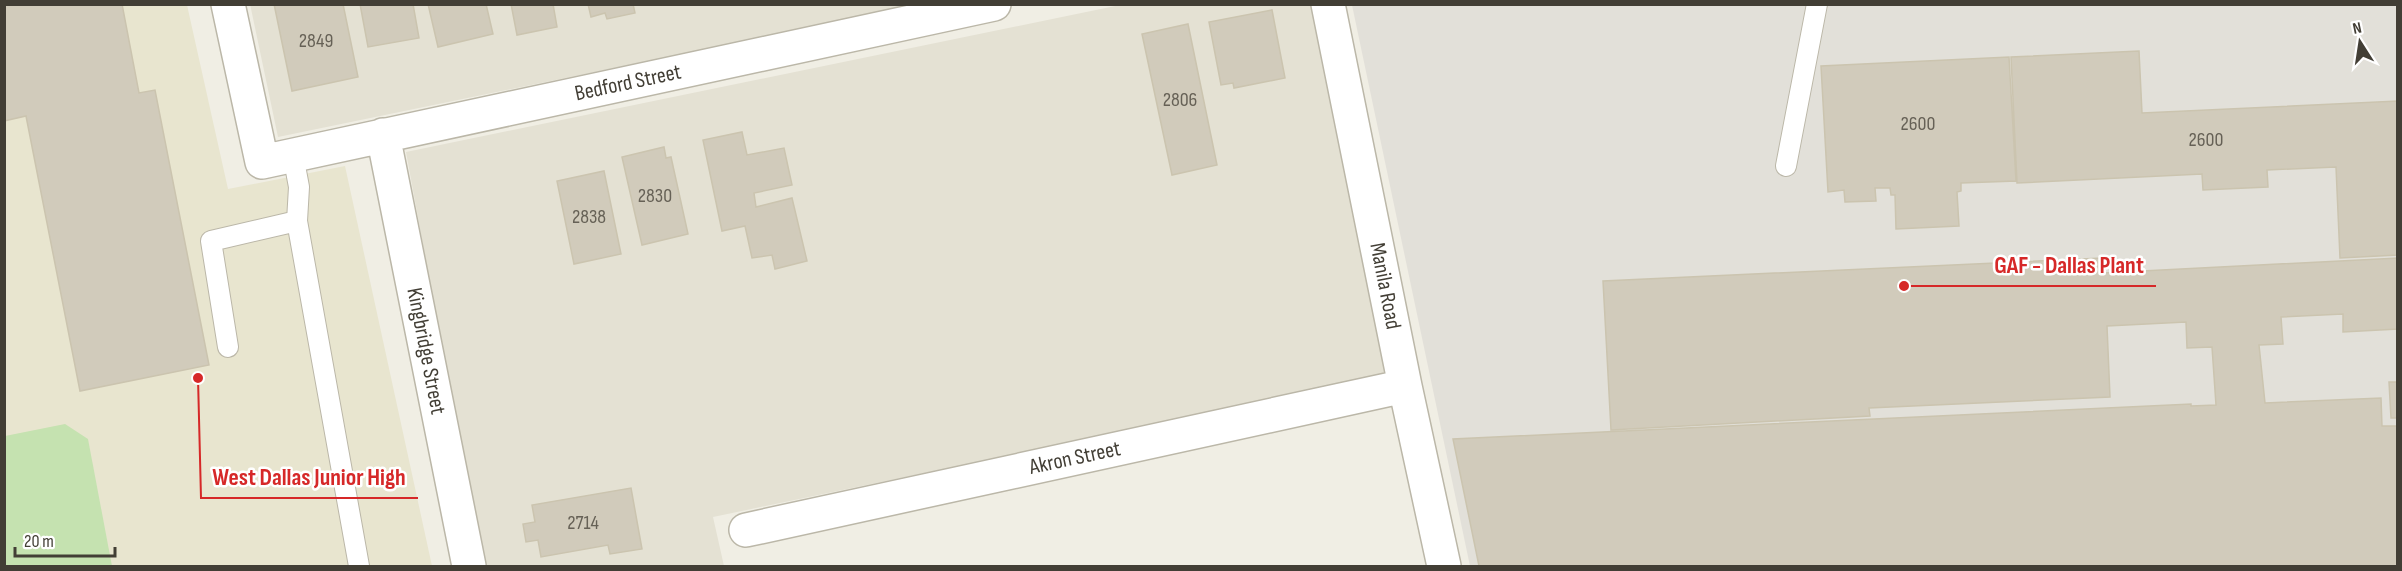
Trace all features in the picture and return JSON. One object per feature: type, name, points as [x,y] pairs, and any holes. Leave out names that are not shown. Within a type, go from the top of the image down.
[{"type":"street","name":"Bedford Street","points":[[228,4],[262,162],[994,4]]},
{"type":"street","name":"Manila Road","points":[[1328,4],[1444,567]]},
{"type":"street","name":"Kingbridge Street","points":[[383,135],[469,567]]},
{"type":"street","name":"Akron Street","points":[[746,530],[1405,386]]},
{"type":"lane","points":[[1786,166],[1817,4]]},
{"type":"lane","points":[[293,155],[299,187],[297,220],[360,567]]},
{"type":"lane","points":[[228,347],[211,241],[297,220]]},
{"type":"shaded area","points":[[250,4],[921,5],[278,137]]},
{"type":"shaded area","points":[[4,5],[187,5],[228,189],[345,166],[432,566],[5,566]]},
{"type":"shaded area","points":[[1120,5],[1315,5],[1389,376],[713,517],[724,566],[482,566],[406,152]]},
{"type":"shaded area","points":[[1352,5],[2397,5],[2397,566],[1470,566]]},
{"type":"green space","points":[[65,424],[88,439],[112,566],[5,566],[5,436]]},
{"type":"building","points":[[4,4],[122,4],[139,93],[155,90],[209,365],[80,391],[26,116],[4,121]]},
{"type":"building","points":[[274,4],[343,4],[358,77],[292,91]]},
{"type":"building","points":[[360,4],[413,4],[419,38],[368,47]]},
{"type":"building","points":[[428,4],[486,4],[493,34],[438,47]]},
{"type":"building","points":[[511,4],[553,4],[557,27],[517,35]]},
{"type":"building","points":[[588,4],[633,4],[635,13],[607,19],[605,13],[591,17]]},
{"type":"building","points":[[1272,10],[1285,78],[1234,88],[1233,83],[1221,85],[1209,22]]},
{"type":"building","points":[[1188,24],[1217,165],[1172,175],[1142,34]]},
{"type":"building","points":[[2139,51],[2142,113],[2398,101],[2398,255],[2340,258],[2336,167],[2267,170],[2268,187],[2203,190],[2202,174],[2017,183],[2011,57]]},
{"type":"building","points":[[2009,57],[2016,181],[1961,183],[1961,191],[1957,192],[1959,226],[1896,229],[1895,195],[1891,195],[1890,188],[1875,188],[1876,201],[1845,202],[1844,190],[1828,192],[1821,66]]},
{"type":"building","points":[[742,132],[747,155],[784,148],[792,185],[754,193],[756,207],[792,198],[807,261],[775,269],[772,255],[752,258],[745,226],[722,231],[703,140]]},
{"type":"building","points":[[664,147],[666,158],[671,157],[688,234],[642,245],[622,157]]},
{"type":"building","points":[[604,171],[621,254],[574,264],[557,181]]},
{"type":"building","points":[[2102,258],[2103,273],[2398,258],[2398,329],[2343,332],[2343,314],[2281,317],[2283,344],[2259,345],[2265,403],[2381,398],[2382,426],[2398,426],[2398,566],[1479,566],[1453,439],[2191,404],[2191,406],[2216,405],[2212,347],[2187,348],[2186,322],[2107,326],[2110,397],[1869,408],[1870,416],[1611,430],[1603,281]]},
{"type":"building","points":[[2389,382],[2398,382],[2398,418],[2391,418]]},
{"type":"building","points":[[631,488],[642,549],[610,554],[608,545],[541,557],[538,540],[526,542],[523,524],[535,522],[532,505]]},
{"type":"place","name":"GAF - Dallas Plant","points":[[1904,286]]},
{"type":"place","name":"West Dallas Junior High","points":[[198,378]]}]
